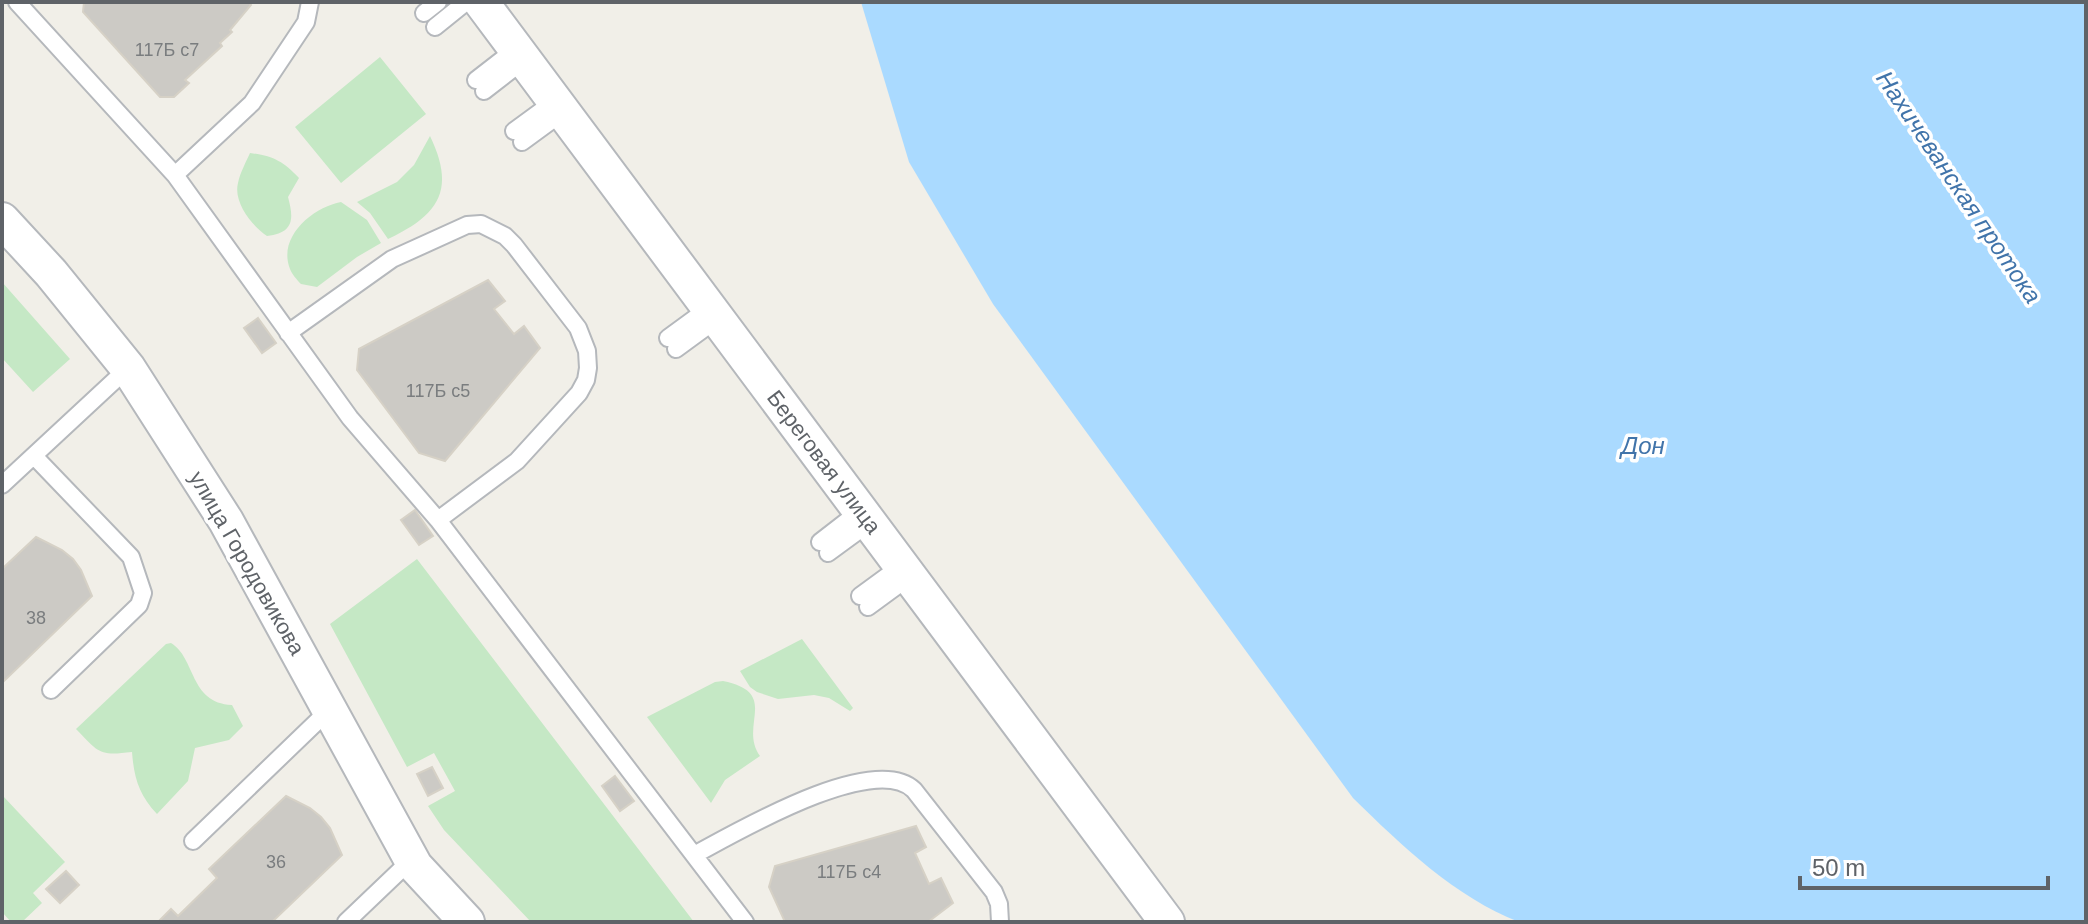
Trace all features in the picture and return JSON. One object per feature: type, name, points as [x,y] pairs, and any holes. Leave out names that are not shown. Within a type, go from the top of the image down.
[{"type":"street","name":"Береговая улица","points":[[481,2],[1167,922]]},
{"type":"street","name":"улица Городовикова","points":[[2,220],[51,273],[128,368],[211,496],[411,860],[467,922]]},
{"type":"lane","points":[[17,2],[175,175],[350,418],[438,520],[745,922]]},
{"type":"lane","points":[[175,175],[252,103],[306,22],[310,2]]},
{"type":"lane","points":[[424,13],[438,2]]},
{"type":"lane","points":[[435,27],[466,2]]},
{"type":"lane","points":[[480,85],[520,55]]},
{"type":"lane","points":[[518,136],[559,106]]},
{"type":"lane","points":[[288,333],[392,259],[467,225],[473,223],[489,228],[514,245],[583,338],[588,368],[586,380],[579,393],[517,461],[438,520]]},
{"type":"lane","points":[[672,344],[713,313]]},
{"type":"lane","points":[[2,485],[128,368]]},
{"type":"lane","points":[[34,456],[129,556],[135,565],[143,593],[139,605],[51,690]]},
{"type":"lane","points":[[824,548],[865,517]]},
{"type":"lane","points":[[864,602],[905,571]]},
{"type":"lane","points":[[193,841],[329,710]]},
{"type":"lane","points":[[694,855],[798,800],[867,781],[907,783],[994,892],[999,904],[1000,922]]},
{"type":"lane","points":[[346,922],[411,860]]},
{"type":"green space","points":[[380,57],[426,114],[341,183],[295,127]]},
{"type":"green space","points":[[430,136],[442,172],[438,199],[420,220],[388,239],[370,213],[357,202],[397,182],[414,165]]},
{"type":"green space","points":[[250,153],[277,160],[299,178],[288,197],[291,218],[283,232],[267,236],[245,213],[238,198],[239,179]]},
{"type":"green space","points":[[341,202],[367,220],[381,243],[317,287],[301,284],[291,271],[287,257],[293,235],[300,225],[320,210]]},
{"type":"green space","points":[[2,282],[70,359],[33,392],[2,358]]},
{"type":"green space","points":[[417,559],[694,922],[531,922],[444,830],[428,806],[455,791],[434,753],[407,767],[330,624]]},
{"type":"green space","points":[[802,639],[853,708],[850,711],[829,698],[814,695],[778,699],[750,687],[740,671]]},
{"type":"green space","points":[[171,643],[185,659],[200,688],[208,697],[232,705],[243,726],[229,740],[195,748],[188,781],[157,814],[138,786],[132,752],[100,751],[76,729],[166,644]]},
{"type":"green space","points":[[723,681],[750,693],[755,711],[754,744],[760,756],[725,780],[711,803],[647,717],[715,682]]},
{"type":"green space","points":[[3,796],[65,862],[33,893],[42,903],[22,922],[11,922],[2,912]]},
{"type":"water","name":"Дон","points":[[861,2],[2086,2],[2086,922],[1519,922],[1473,899],[1430,869],[1353,798],[993,304],[909,162]]},
{"type":"building","points":[[84,2],[249,2],[251,5],[220,43],[222,46],[185,80],[189,83],[174,97],[160,97],[83,12]]},
{"type":"building","points":[[488,280],[505,301],[494,309],[514,334],[524,326],[540,348],[445,461],[419,453],[357,370],[359,349]]},
{"type":"building","points":[[258,318],[276,343],[262,353],[244,328]]},
{"type":"building","points":[[415,510],[433,536],[419,545],[401,520]]},
{"type":"building","points":[[36,537],[73,559],[92,596],[2,683],[2,569]]},
{"type":"building","points":[[432,767],[443,788],[428,796],[417,774]]},
{"type":"building","points":[[615,776],[634,801],[620,811],[602,786]]},
{"type":"building","points":[[286,796],[321,817],[330,828],[342,855],[272,922],[158,922],[171,909],[178,916],[217,878],[209,869]]},
{"type":"building","points":[[916,826],[926,847],[915,853],[929,884],[941,878],[953,903],[928,922],[785,922],[769,887],[775,866]]},
{"type":"building","points":[[66,871],[79,885],[60,903],[46,889]]},
{"type":"water label","name":"Нахичеванская протока","points":[[1959,187]]}]
